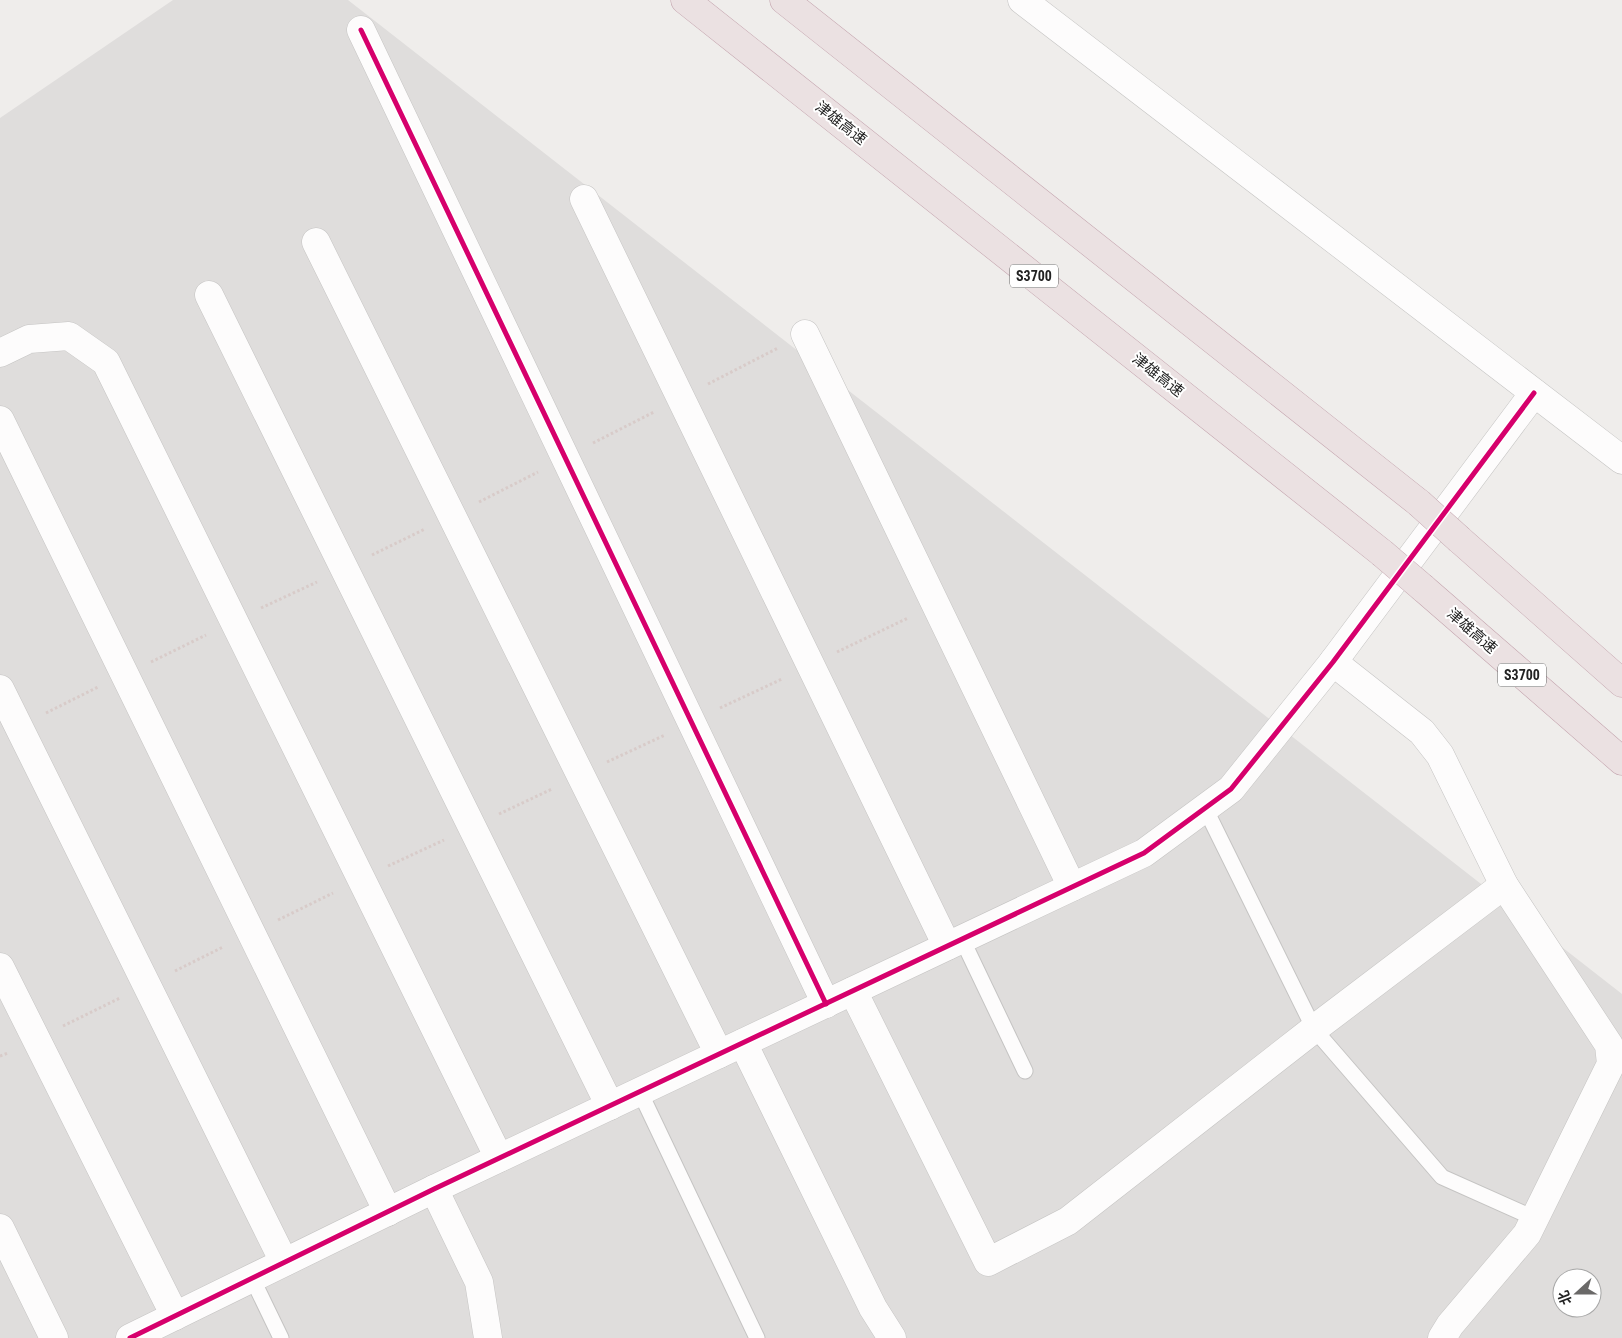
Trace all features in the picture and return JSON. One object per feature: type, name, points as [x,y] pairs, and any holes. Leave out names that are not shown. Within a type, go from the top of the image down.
[{"type":"highway","name":"津雄高速","points":[[685,0],[1382,553],[1622,761]]},
{"type":"highway","points":[[784,0],[1419,504],[1622,684]]},
{"type":"street","points":[[1022,0],[1622,460]]},
{"type":"street","points":[[361,30],[826,1004]]},
{"type":"street","points":[[584,200],[680,398],[954,943]]},
{"type":"street","points":[[316,242],[719,1054]]},
{"type":"street","points":[[209,296],[610,1106]]},
{"type":"street","points":[[805,334],[1072,887]]},
{"type":"street","points":[[0,354],[29,338],[69,336],[106,362],[499,1158]]},
{"type":"street","points":[[130,1338],[434,1189],[1144,853],[1231,789],[1333,662],[1534,393]]},
{"type":"street","points":[[0,420],[388,1212]]},
{"type":"street","points":[[1333,662],[1422,732],[1440,755],[1504,885],[1609,1045],[1612,1064],[1527,1234],[1442,1338]]},
{"type":"street","points":[[0,689],[284,1262]]},
{"type":"street","points":[[853,990],[988,1262],[1068,1220],[1314,1028],[1504,885]]},
{"type":"street","points":[[0,967],[175,1316]]},
{"type":"street","points":[[743,1043],[873,1308],[892,1338]]},
{"type":"street","points":[[434,1189],[478,1282],[488,1338]]},
{"type":"street","points":[[0,1228],[54,1338]]},
{"type":"lane","points":[[1205,808],[1314,1028],[1442,1176],[1534,1218]]},
{"type":"lane","points":[[954,943],[1025,1071]]},
{"type":"lane","points":[[640,1092],[757,1338]]},
{"type":"lane","points":[[252,1278],[280,1338]]},
{"type":"path","points":[[19,726],[452,516],[805,334]]},
{"type":"shaded area","points":[[173,0],[348,0],[1622,994],[1622,1338],[0,1338],[0,118]]},
{"type":"cycle path","points":[[361,30],[826,1004]]},
{"type":"cycle path","points":[[130,1338],[434,1189],[1144,853],[1231,789],[1333,662],[1534,393]]}]
